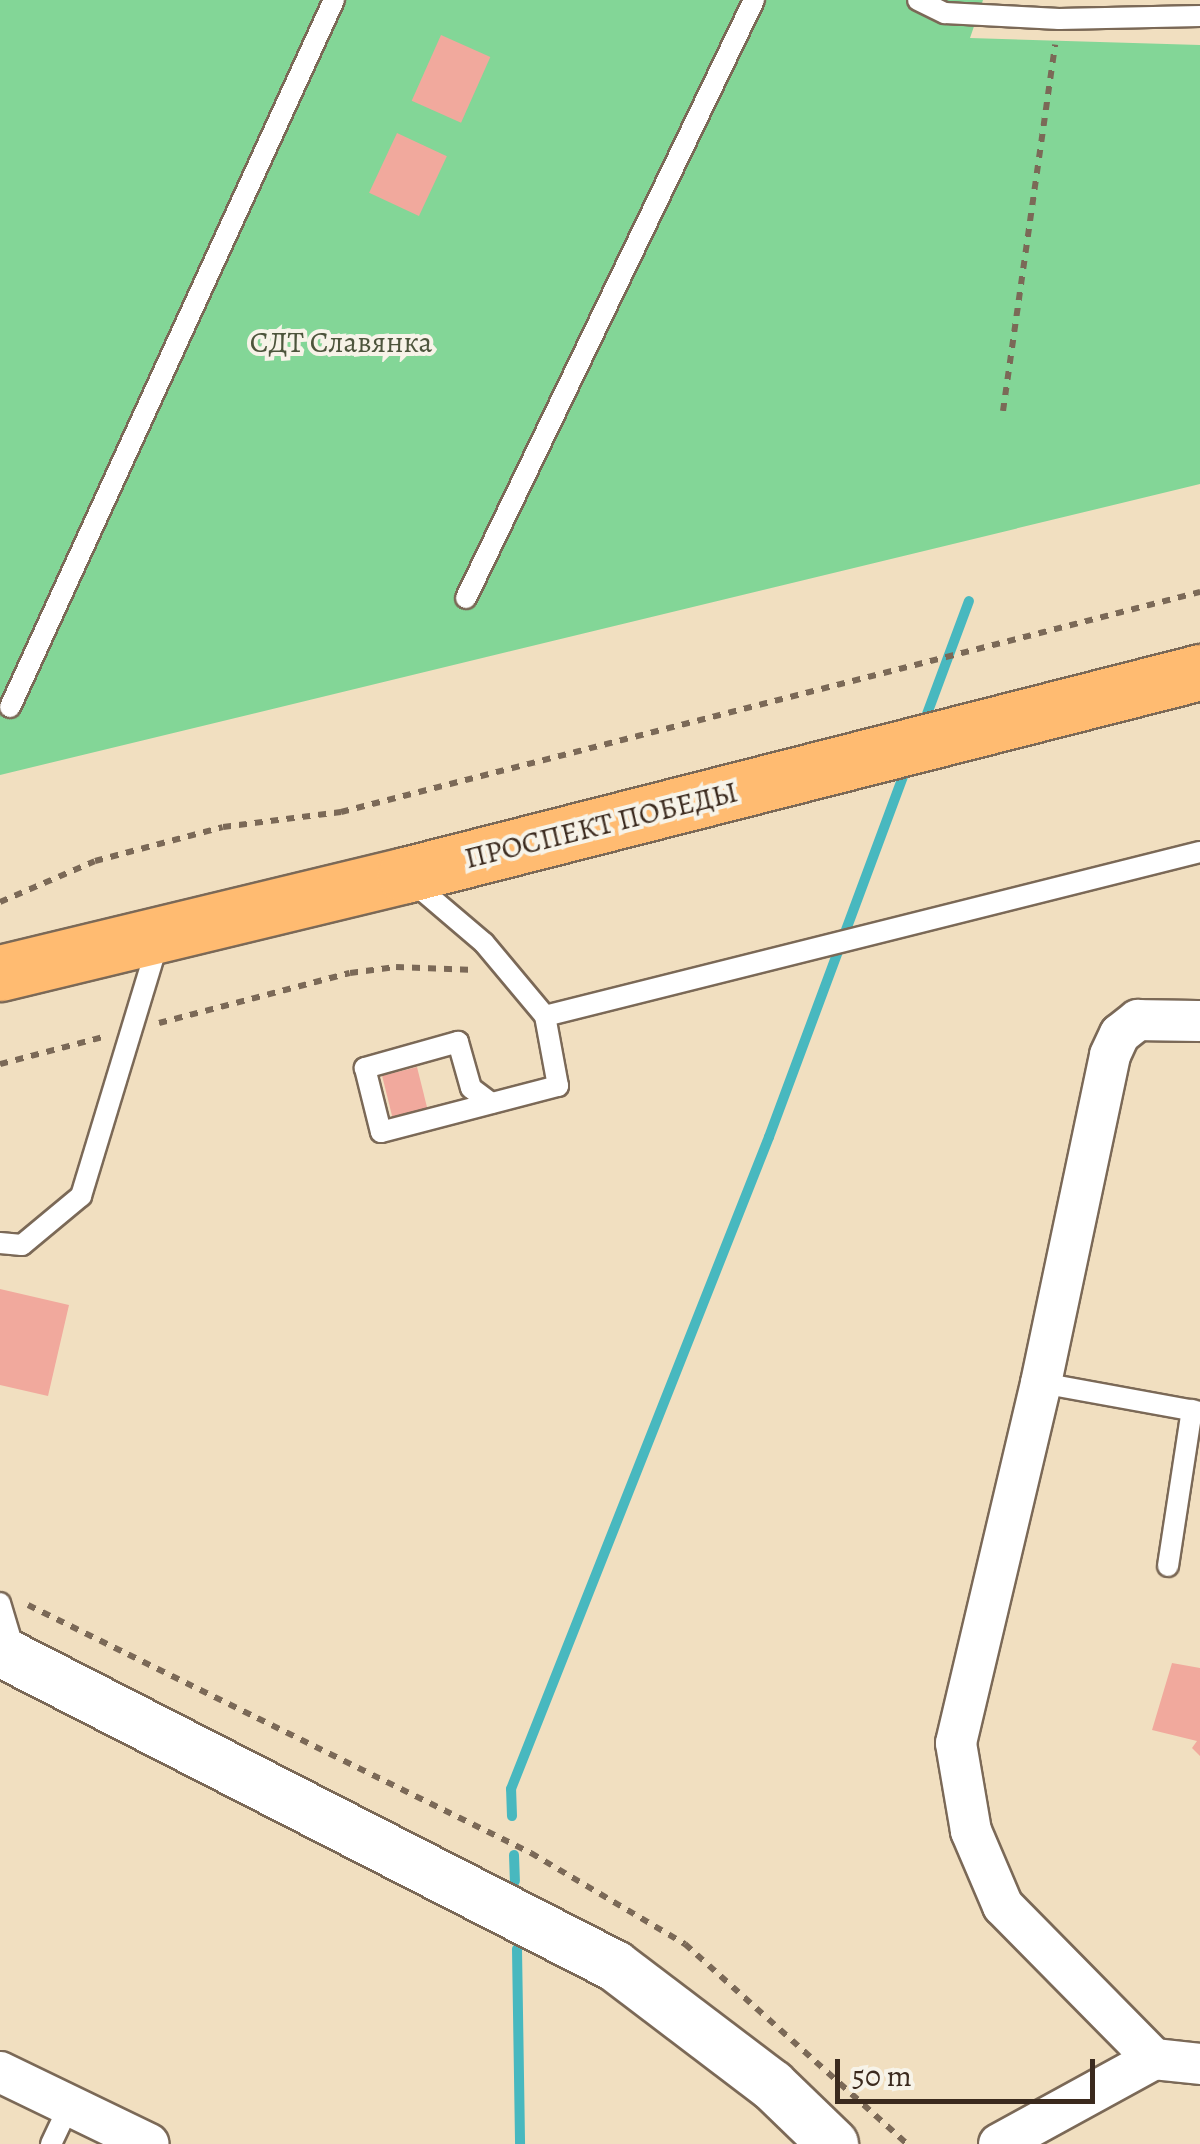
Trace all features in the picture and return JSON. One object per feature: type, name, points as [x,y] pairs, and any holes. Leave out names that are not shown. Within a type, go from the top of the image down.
[{"type":"main road","name":"ПРОСПЕКТ ПОБЕДЫ","points":[[0,972],[405,875],[1200,672]]},
{"type":"street","points":[[1154,2060],[1002,1906],[971,1832],[956,1743],[1041,1383],[1110,1055],[1120,1034],[1138,1020],[1200,1021]]},
{"type":"street","points":[[9,1655],[614,1966],[772,2084],[833,2144]]},
{"type":"street","points":[[999,2144],[1154,2060],[1200,2064]]},
{"type":"street","points":[[0,2072],[150,2144]]},
{"type":"lane","points":[[10,708],[334,0]]},
{"type":"lane","points":[[466,598],[754,0]]},
{"type":"lane","points":[[918,0],[945,13],[1058,19],[1200,16]]},
{"type":"lane","points":[[545,1016],[1200,852]]},
{"type":"lane","points":[[405,875],[511,972],[545,1016],[558,1086],[491,1104],[381,1132],[365,1068],[458,1042],[471,1088],[491,1104]]},
{"type":"lane","points":[[0,1243],[22,1244],[81,1196],[160,934]]},
{"type":"lane","points":[[1041,1383],[1196,1411],[1168,1566]]},
{"type":"lane","points":[[0,1603],[9,1655]]},
{"type":"lane","points":[[51,2144],[70,2106]]},
{"type":"path","points":[[1003,411],[1058,19]]},
{"type":"path","points":[[0,902],[96,861],[223,827],[341,812],[1200,592]]},
{"type":"path","points":[[0,1064],[350,973],[396,968],[511,972]]},
{"type":"green space","name":"СДТ Славянка","points":[[0,0],[983,0],[970,38],[1200,45],[1200,484],[0,775]]},
{"type":"building","points":[[441,35],[490,57],[461,123],[412,101]]},
{"type":"building","points":[[397,133],[447,156],[419,216],[369,193]]},
{"type":"building","points":[[417,1067],[428,1110],[393,1118],[382,1076]]},
{"type":"building","points":[[0,1289],[69,1305],[48,1396],[0,1385]]},
{"type":"building","points":[[1172,1663],[1200,1668],[1200,1756],[1192,1748],[1197,1741],[1152,1730]]},
{"type":"waterway","points":[[924,722],[969,601]]},
{"type":"waterway","points":[[512,1816],[511,1789],[769,1137],[907,766]]},
{"type":"waterway","points":[[514,1855],[515,1881]]},
{"type":"waterway","points":[[517,1949],[520,2144]]}]
